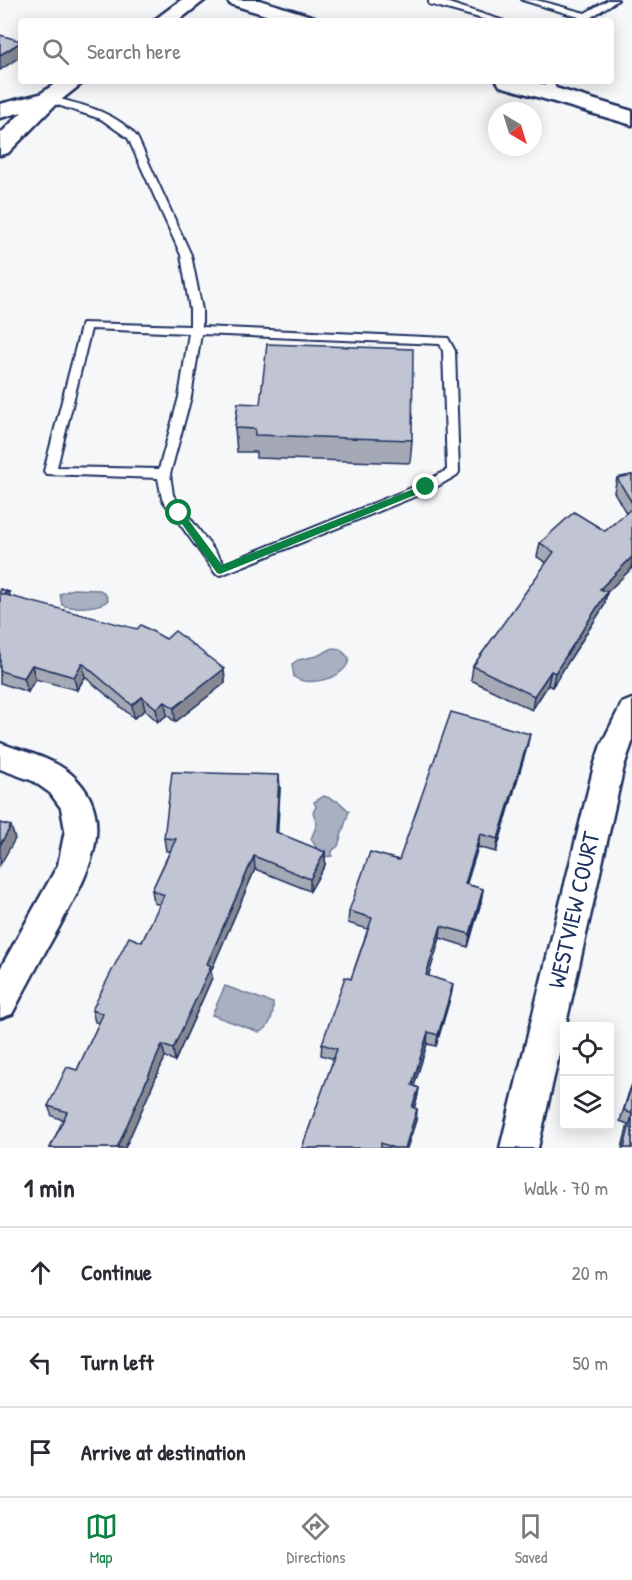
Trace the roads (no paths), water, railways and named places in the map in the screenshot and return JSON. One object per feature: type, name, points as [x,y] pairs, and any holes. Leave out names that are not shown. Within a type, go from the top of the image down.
[{"type":"street","points":[[168,18],[195,0]]},
{"type":"street","points":[[237,0],[297,18]]},
{"type":"street","points":[[0,148],[48,99],[70,84]]},
{"type":"street","points":[[526,84],[551,88],[632,118]]},
{"type":"street","points":[[0,111],[48,99]]},
{"type":"street","name":"WESTVIEW COURT","points":[[519,1148],[609,766],[632,711]]},
{"type":"street","points":[[0,756],[48,774],[72,795],[82,828],[80,849],[72,870],[0,1002]]},
{"type":"lane","points":[[435,0],[432,2],[489,18]]},
{"type":"lane","points":[[532,1],[582,18],[614,0]]},
{"type":"lane","points":[[48,99],[124,127],[132,137],[186,255],[192,277],[196,328],[185,397],[164,474],[167,496],[220,570],[426,487],[453,472],[449,351],[444,341],[196,328],[86,325],[50,471],[164,474]]},
{"type":"water","points":[[73,589],[100,590],[108,600],[99,605],[86,607],[62,605],[60,594]]},
{"type":"water","points":[[333,648],[340,649],[349,658],[342,671],[335,676],[317,681],[300,680],[294,677],[292,664]]},
{"type":"water","points":[[324,796],[339,802],[349,811],[338,846],[332,851],[332,856],[322,857],[311,839],[317,824],[313,812],[316,807],[314,802]]},
{"type":"water","points":[[225,986],[273,1003],[269,1025],[263,1031],[259,1032],[212,1015]]}]
